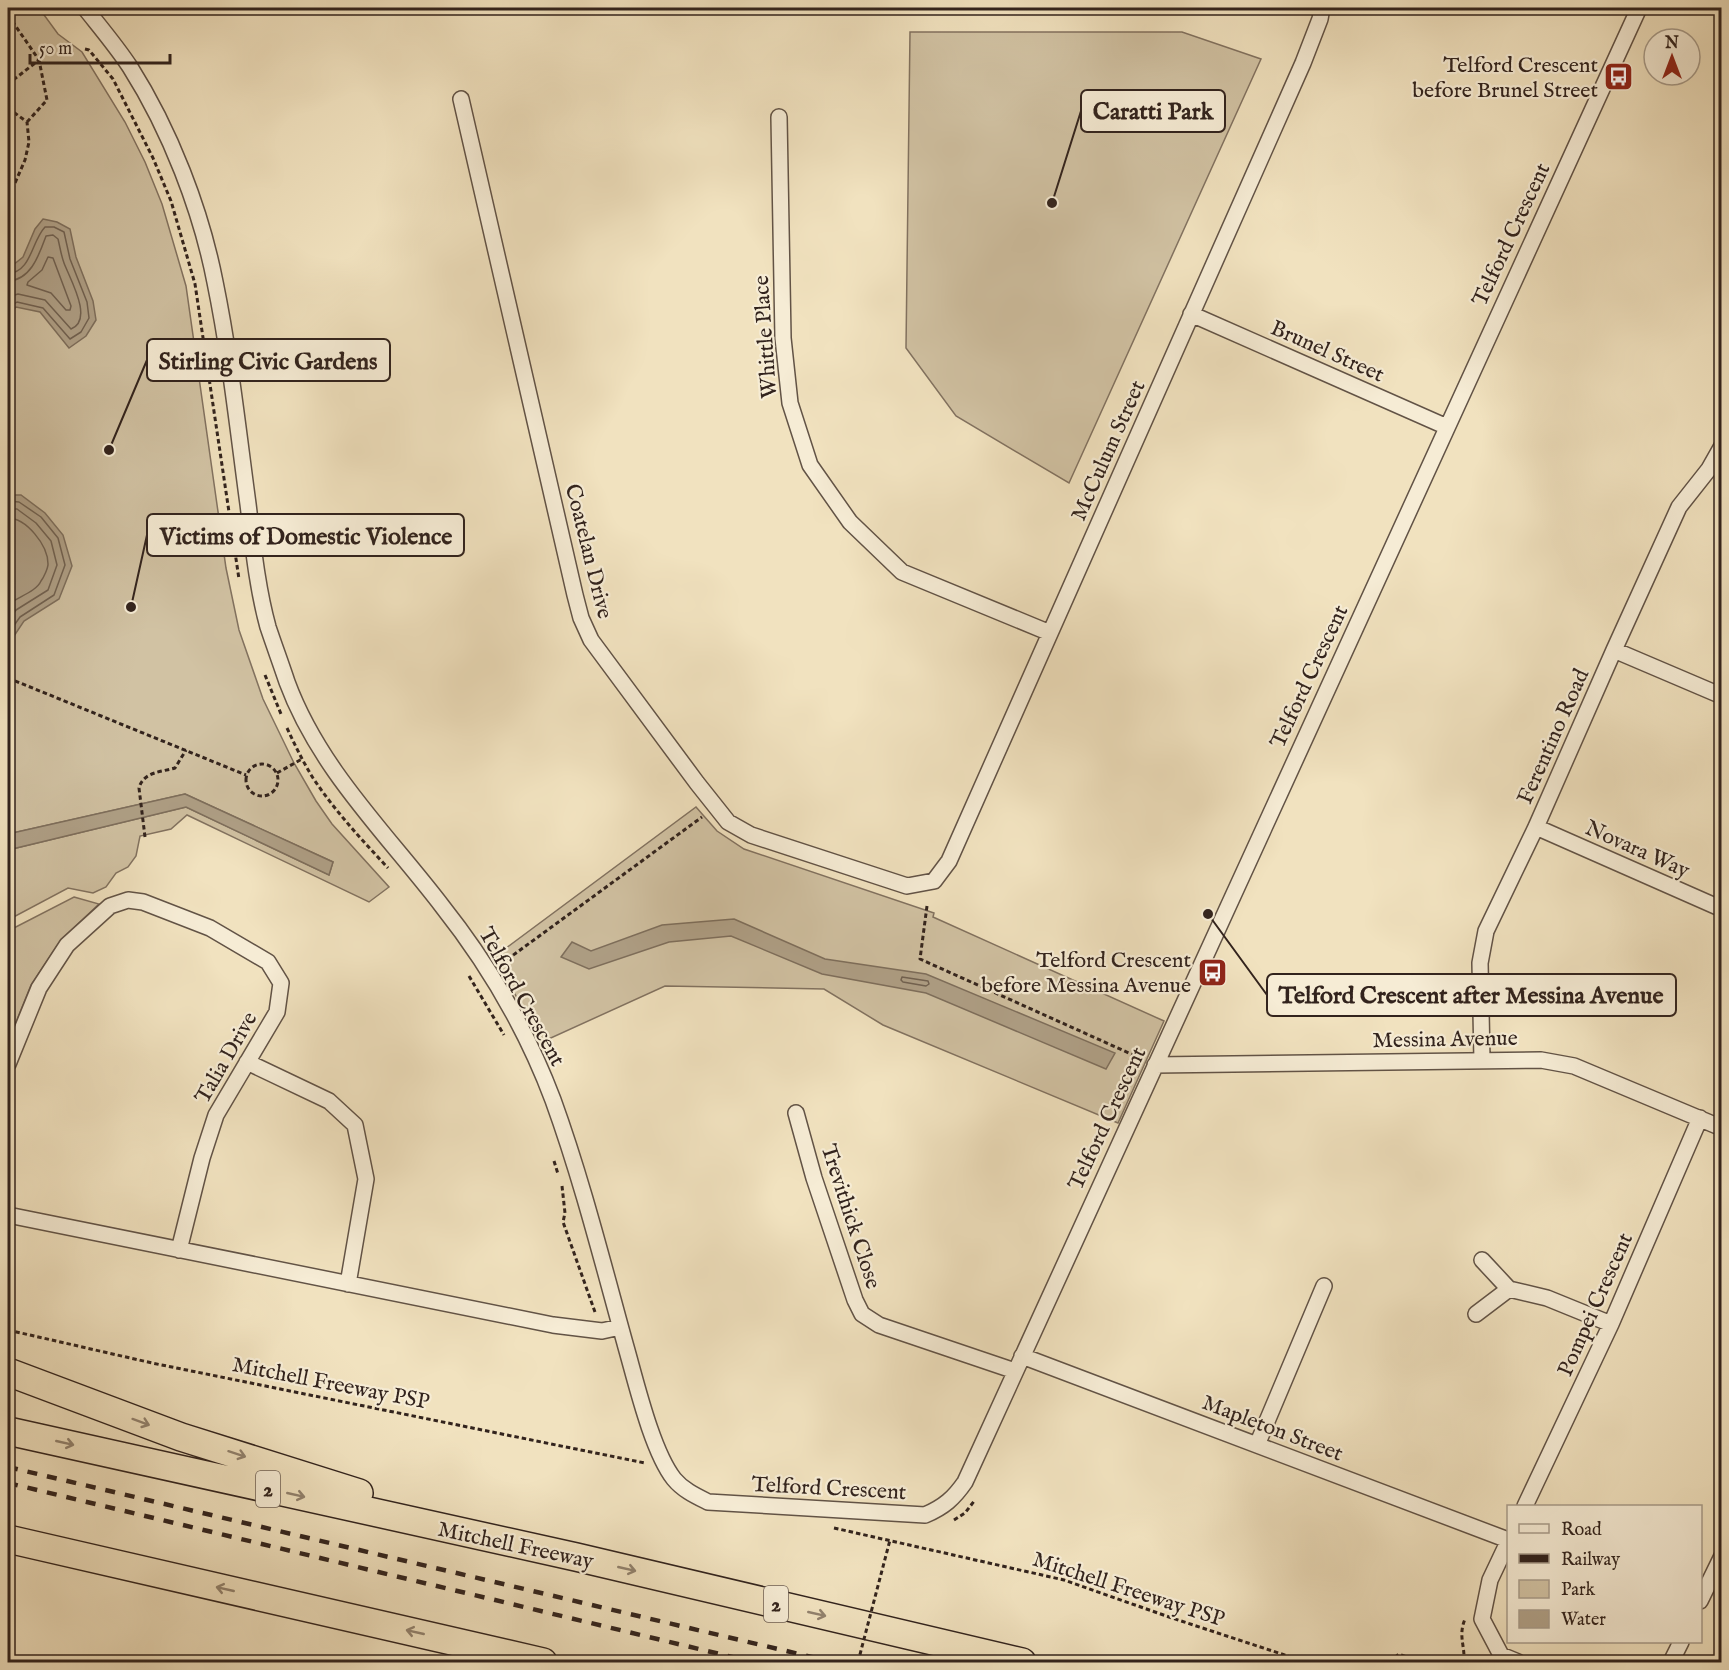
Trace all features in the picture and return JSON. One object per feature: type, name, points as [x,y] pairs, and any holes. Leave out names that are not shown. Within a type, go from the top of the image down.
[{"type":"highway","points":[[8,1372],[182,1437],[529,1547]]},
{"type":"highway","name":"Mitchell Freeway","points":[[8,1431],[529,1547],[1022,1662]]},
{"type":"highway","points":[[8,1539],[543,1662]]},
{"type":"highway","points":[[8,1546],[55,1550]]},
{"type":"street","name":"Telford Crescent","points":[[86,8],[130,67],[153,107],[191,193],[215,280],[233,392],[256,566],[268,626],[290,688],[320,750],[342,783],[443,907],[489,973],[531,1048],[552,1100],[580,1182],[639,1395],[660,1456],[674,1479],[691,1494],[708,1502],[925,1515],[940,1509],[954,1497],[965,1482],[1639,8]]},
{"type":"street","name":"McCulum Street","points":[[908,886],[934,881],[949,861],[1303,63],[1322,8]]},
{"type":"street","name":"Coatelan Drive","points":[[461,99],[581,618],[591,640],[728,822],[751,835],[908,886]]},
{"type":"street","name":"Whittle Place","points":[[779,117],[783,338],[790,403],[810,465],[850,522],[902,572],[1050,633]]},
{"type":"street","name":"Brunel Street","points":[[1191,314],[1447,427]]},
{"type":"street","name":"Ferentino Road","points":[[1482,1060],[1480,963],[1486,931],[1536,827],[1679,507],[1715,472],[1722,446]]},
{"type":"street","points":[[1614,650],[1722,696]]},
{"type":"street","name":"Novara Way","points":[[1536,827],[1722,909]]},
{"type":"street","name":"Talia Drive","points":[[8,1064],[39,988],[67,945],[110,906],[128,900],[143,902],[210,928],[268,962],[281,983],[277,1012],[216,1115],[202,1158],[179,1250]]},
{"type":"street","name":"Messina Avenue","points":[[1155,1065],[1541,1060],[1574,1066],[1722,1128]]},
{"type":"street","points":[[247,1062],[329,1101],[355,1125],[366,1179],[348,1284]]},
{"type":"street","name":"Trevithick Close","points":[[796,1113],[814,1178],[855,1300],[862,1314],[879,1325],[1018,1364]]},
{"type":"street","name":"Pompei Crescent","points":[[1525,1505],[1611,1324],[1700,1118]]},
{"type":"street","points":[[8,1215],[554,1325],[602,1331],[620,1327]]},
{"type":"street","points":[[1482,1260],[1509,1289],[1547,1298],[1611,1324]]},
{"type":"street","points":[[1257,1445],[1324,1286]]},
{"type":"street","points":[[1476,1314],[1509,1289]]},
{"type":"street","name":"Mapleton Street","points":[[1018,1364],[1257,1445],[1507,1540]]},
{"type":"street","points":[[1507,1545],[1490,1580],[1482,1619],[1501,1655],[1518,1662]]},
{"type":"street","points":[[1702,1599],[1722,1556]]},
{"type":"street","points":[[1671,1662],[1680,1643]]},
{"type":"path","points":[[8,15],[39,60],[47,100],[27,122]]},
{"type":"path","points":[[84,49],[89,50],[112,79],[153,158],[171,201],[195,284],[241,588]]},
{"type":"path","points":[[8,84],[39,60]]},
{"type":"path","points":[[8,108],[27,122],[29,142],[25,160],[8,199]]},
{"type":"path","points":[[264,673],[282,717]]},
{"type":"path","points":[[8,678],[246,775]]},
{"type":"path","points":[[287,727],[312,777],[342,817],[391,872]]},
{"type":"path","points":[[145,837],[139,788],[141,780],[148,775],[175,768],[186,750]]},
{"type":"path","points":[[277,773],[302,759]]},
{"type":"path","points":[[267,764],[277,773],[277,786],[269,795],[256,796],[247,788],[246,775],[254,765],[267,764]]},
{"type":"path","points":[[489,973],[716,807]]},
{"type":"path","points":[[927,906],[920,958],[1155,1065]]},
{"type":"path","points":[[464,968],[509,1045]]},
{"type":"path","points":[[553,1157],[562,1188],[565,1213],[563,1222],[602,1331]]},
{"type":"path","name":"Mitchell Freeway PSP","points":[[8,1330],[152,1363],[649,1464]]},
{"type":"path","points":[[858,1662],[890,1540]]},
{"type":"path","name":"Mitchell Freeway PSP","points":[[941,1553],[1064,1580],[1306,1662]]},
{"type":"path","points":[[1389,1662],[1399,1654],[1419,1662]]},
{"type":"green space","points":[[8,8],[39,8],[58,34],[82,52],[125,122],[162,204],[186,286],[226,568],[239,630],[263,699],[294,763],[316,801],[332,824],[389,887],[369,902],[187,815],[171,829],[140,836],[136,856],[128,867],[116,873],[106,887],[93,893],[68,888],[8,920],[8,850],[186,807],[329,875],[333,862],[185,794],[8,834]]},
{"type":"green space","points":[[910,32],[1182,32],[1261,59],[1069,483],[956,416],[906,348]]},
{"type":"green space","points":[[696,807],[717,831],[744,849],[934,913],[933,917],[1164,1021],[1118,1123],[883,1025],[824,989],[665,986],[542,1042],[494,957]]},
{"type":"green space","points":[[74,897],[99,904],[61,940],[31,985],[8,1042],[8,931]]},
{"type":"water","points":[[43,219],[57,222],[70,229],[76,257],[93,301],[96,320],[86,336],[69,348],[40,312],[16,307],[8,315],[8,269],[23,257],[35,229]]},
{"type":"water","points":[[8,495],[21,495],[45,513],[63,535],[72,566],[59,599],[24,621],[8,645]]},
{"type":"water","points":[[185,794],[333,862],[329,875],[186,807],[8,850],[8,834]]},
{"type":"water","points":[[734,919],[825,959],[926,974],[1115,1053],[1106,1069],[926,993],[822,974],[731,936],[669,942],[589,969],[561,957],[572,942],[591,951],[662,925]]},
{"type":"railway","points":[[8,1467],[833,1662]]},
{"type":"railway","points":[[8,1483],[753,1662]]},
{"type":"place","name":"Telford Crescent before Brunel Street","points":[[1619,77]]},
{"type":"place","name":"Caratti Park","points":[[1052,203]]},
{"type":"place","name":"Stirling Civic Gardens","points":[[109,450]]},
{"type":"place","name":"Victims of Domestic Violence","points":[[131,607]]},
{"type":"place","name":"Telford Crescent after Messina Avenue","points":[[1208,914]]},
{"type":"place","name":"Telford Crescent before Messina Avenue","points":[[1212,972]]}]
